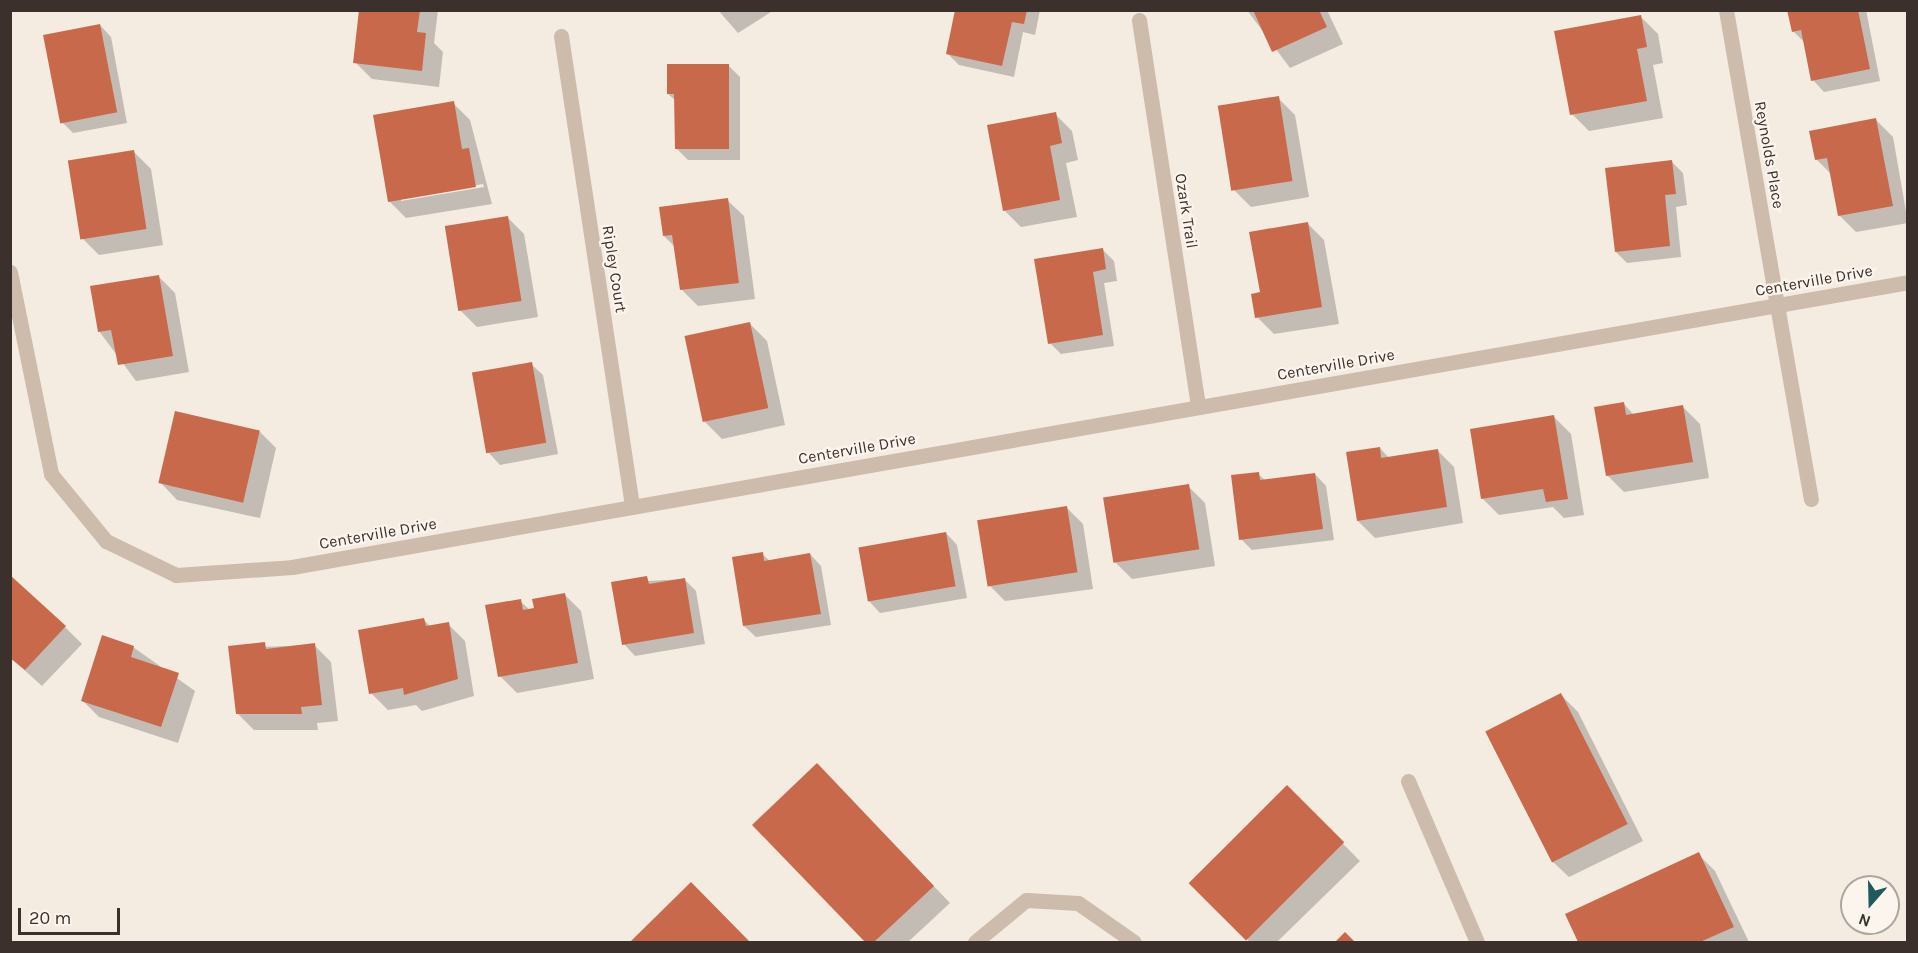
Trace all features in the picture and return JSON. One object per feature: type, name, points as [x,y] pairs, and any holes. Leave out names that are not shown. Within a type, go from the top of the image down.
[{"type":"street","name":"Reynolds Place","points":[[1726,10],[1811,499]]},
{"type":"street","name":"Ozark Trail","points":[[1139,20],[1198,407]]},
{"type":"street","name":"Ripley Court","points":[[561,36],[632,507]]},
{"type":"street","name":"Centerville Drive","points":[[10,273],[51,474],[106,542],[176,575],[292,567],[1908,282]]},
{"type":"street","points":[[1408,781],[1478,942]]},
{"type":"street","points":[[975,942],[1026,900],[1078,903],[1134,942]]},
{"type":"building","points":[[359,10],[420,10],[417,32],[426,33],[422,71],[353,63]]},
{"type":"building","points":[[955,10],[1027,10],[1024,24],[1012,22],[1002,66],[946,54]]},
{"type":"building","points":[[1253,10],[1319,10],[1327,27],[1272,52]]},
{"type":"building","points":[[1787,10],[1858,10],[1870,69],[1811,81],[1801,30],[1792,32]]},
{"type":"building","points":[[1641,15],[1647,47],[1637,49],[1647,101],[1570,115],[1554,31]]},
{"type":"building","points":[[100,24],[117,112],[60,123],[43,35]]},
{"type":"building","points":[[667,64],[729,64],[729,149],[675,149],[674,94],[667,94]]},
{"type":"building","points":[[1279,96],[1292,181],[1231,191],[1218,106]]},
{"type":"building","points":[[454,101],[462,149],[469,148],[476,187],[388,202],[373,115]]},
{"type":"building","points":[[1056,112],[1062,143],[1050,146],[1060,200],[1003,211],[987,125]]},
{"type":"building","points":[[1876,118],[1893,206],[1838,216],[1827,158],[1815,160],[1809,131]]},
{"type":"building","points":[[134,150],[147,229],[80,239],[68,160]]},
{"type":"building","points":[[1672,160],[1676,194],[1665,195],[1670,246],[1615,252],[1605,168]]},
{"type":"building","points":[[728,198],[739,283],[680,290],[672,235],[663,236],[659,207]]},
{"type":"building","points":[[508,216],[521,301],[458,311],[445,226]]},
{"type":"building","points":[[1308,222],[1322,307],[1255,318],[1251,294],[1260,292],[1249,232]]},
{"type":"building","points":[[1103,248],[1106,269],[1093,272],[1103,335],[1048,344],[1034,259]]},
{"type":"building","points":[[159,275],[173,356],[118,365],[111,330],[98,332],[90,286]]},
{"type":"building","points":[[750,322],[768,408],[703,422],[684,336]]},
{"type":"building","points":[[532,362],[546,443],[486,453],[472,373]]},
{"type":"building","points":[[1624,402],[1626,415],[1683,405],[1693,462],[1606,476],[1594,407]]},
{"type":"building","points":[[175,411],[260,431],[243,503],[158,483]]},
{"type":"building","points":[[1554,415],[1568,499],[1546,502],[1543,489],[1481,499],[1470,429]]},
{"type":"building","points":[[1380,447],[1381,458],[1438,449],[1447,507],[1357,521],[1346,452]]},
{"type":"building","points":[[1259,472],[1260,480],[1315,473],[1323,529],[1239,540],[1231,475]]},
{"type":"building","points":[[1189,484],[1199,549],[1113,563],[1103,498]]},
{"type":"building","points":[[1067,506],[1077,572],[988,586],[977,520]]},
{"type":"building","points":[[946,532],[956,586],[868,602],[858,547]]},
{"type":"building","points":[[763,552],[764,561],[810,553],[821,614],[743,626],[732,557]]},
{"type":"building","points":[[10,575],[66,626],[25,670],[10,658]]},
{"type":"building","points":[[647,576],[649,584],[685,578],[694,633],[622,645],[611,582]]},
{"type":"building","points":[[565,593],[578,663],[498,677],[485,605],[521,599],[523,610],[534,608],[532,599]]},
{"type":"building","points":[[424,618],[426,626],[449,622],[458,679],[404,695],[403,688],[369,694],[358,630]]},
{"type":"building","points":[[102,635],[134,646],[131,657],[179,673],[161,727],[81,701]]},
{"type":"building","points":[[265,642],[266,649],[315,643],[322,705],[301,707],[302,714],[236,714],[228,646]]},
{"type":"building","points":[[1561,693],[1628,824],[1552,863],[1485,732]]},
{"type":"building","points":[[817,763],[934,886],[874,942],[865,942],[752,825]]},
{"type":"building","points":[[1287,785],[1344,842],[1246,941],[1189,883]]},
{"type":"building","points":[[1699,852],[1734,927],[1700,942],[1578,942],[1565,914]]},
{"type":"building","points":[[691,882],[750,942],[630,942]]},
{"type":"building","points":[[1345,932],[1355,942],[1335,942]]}]
